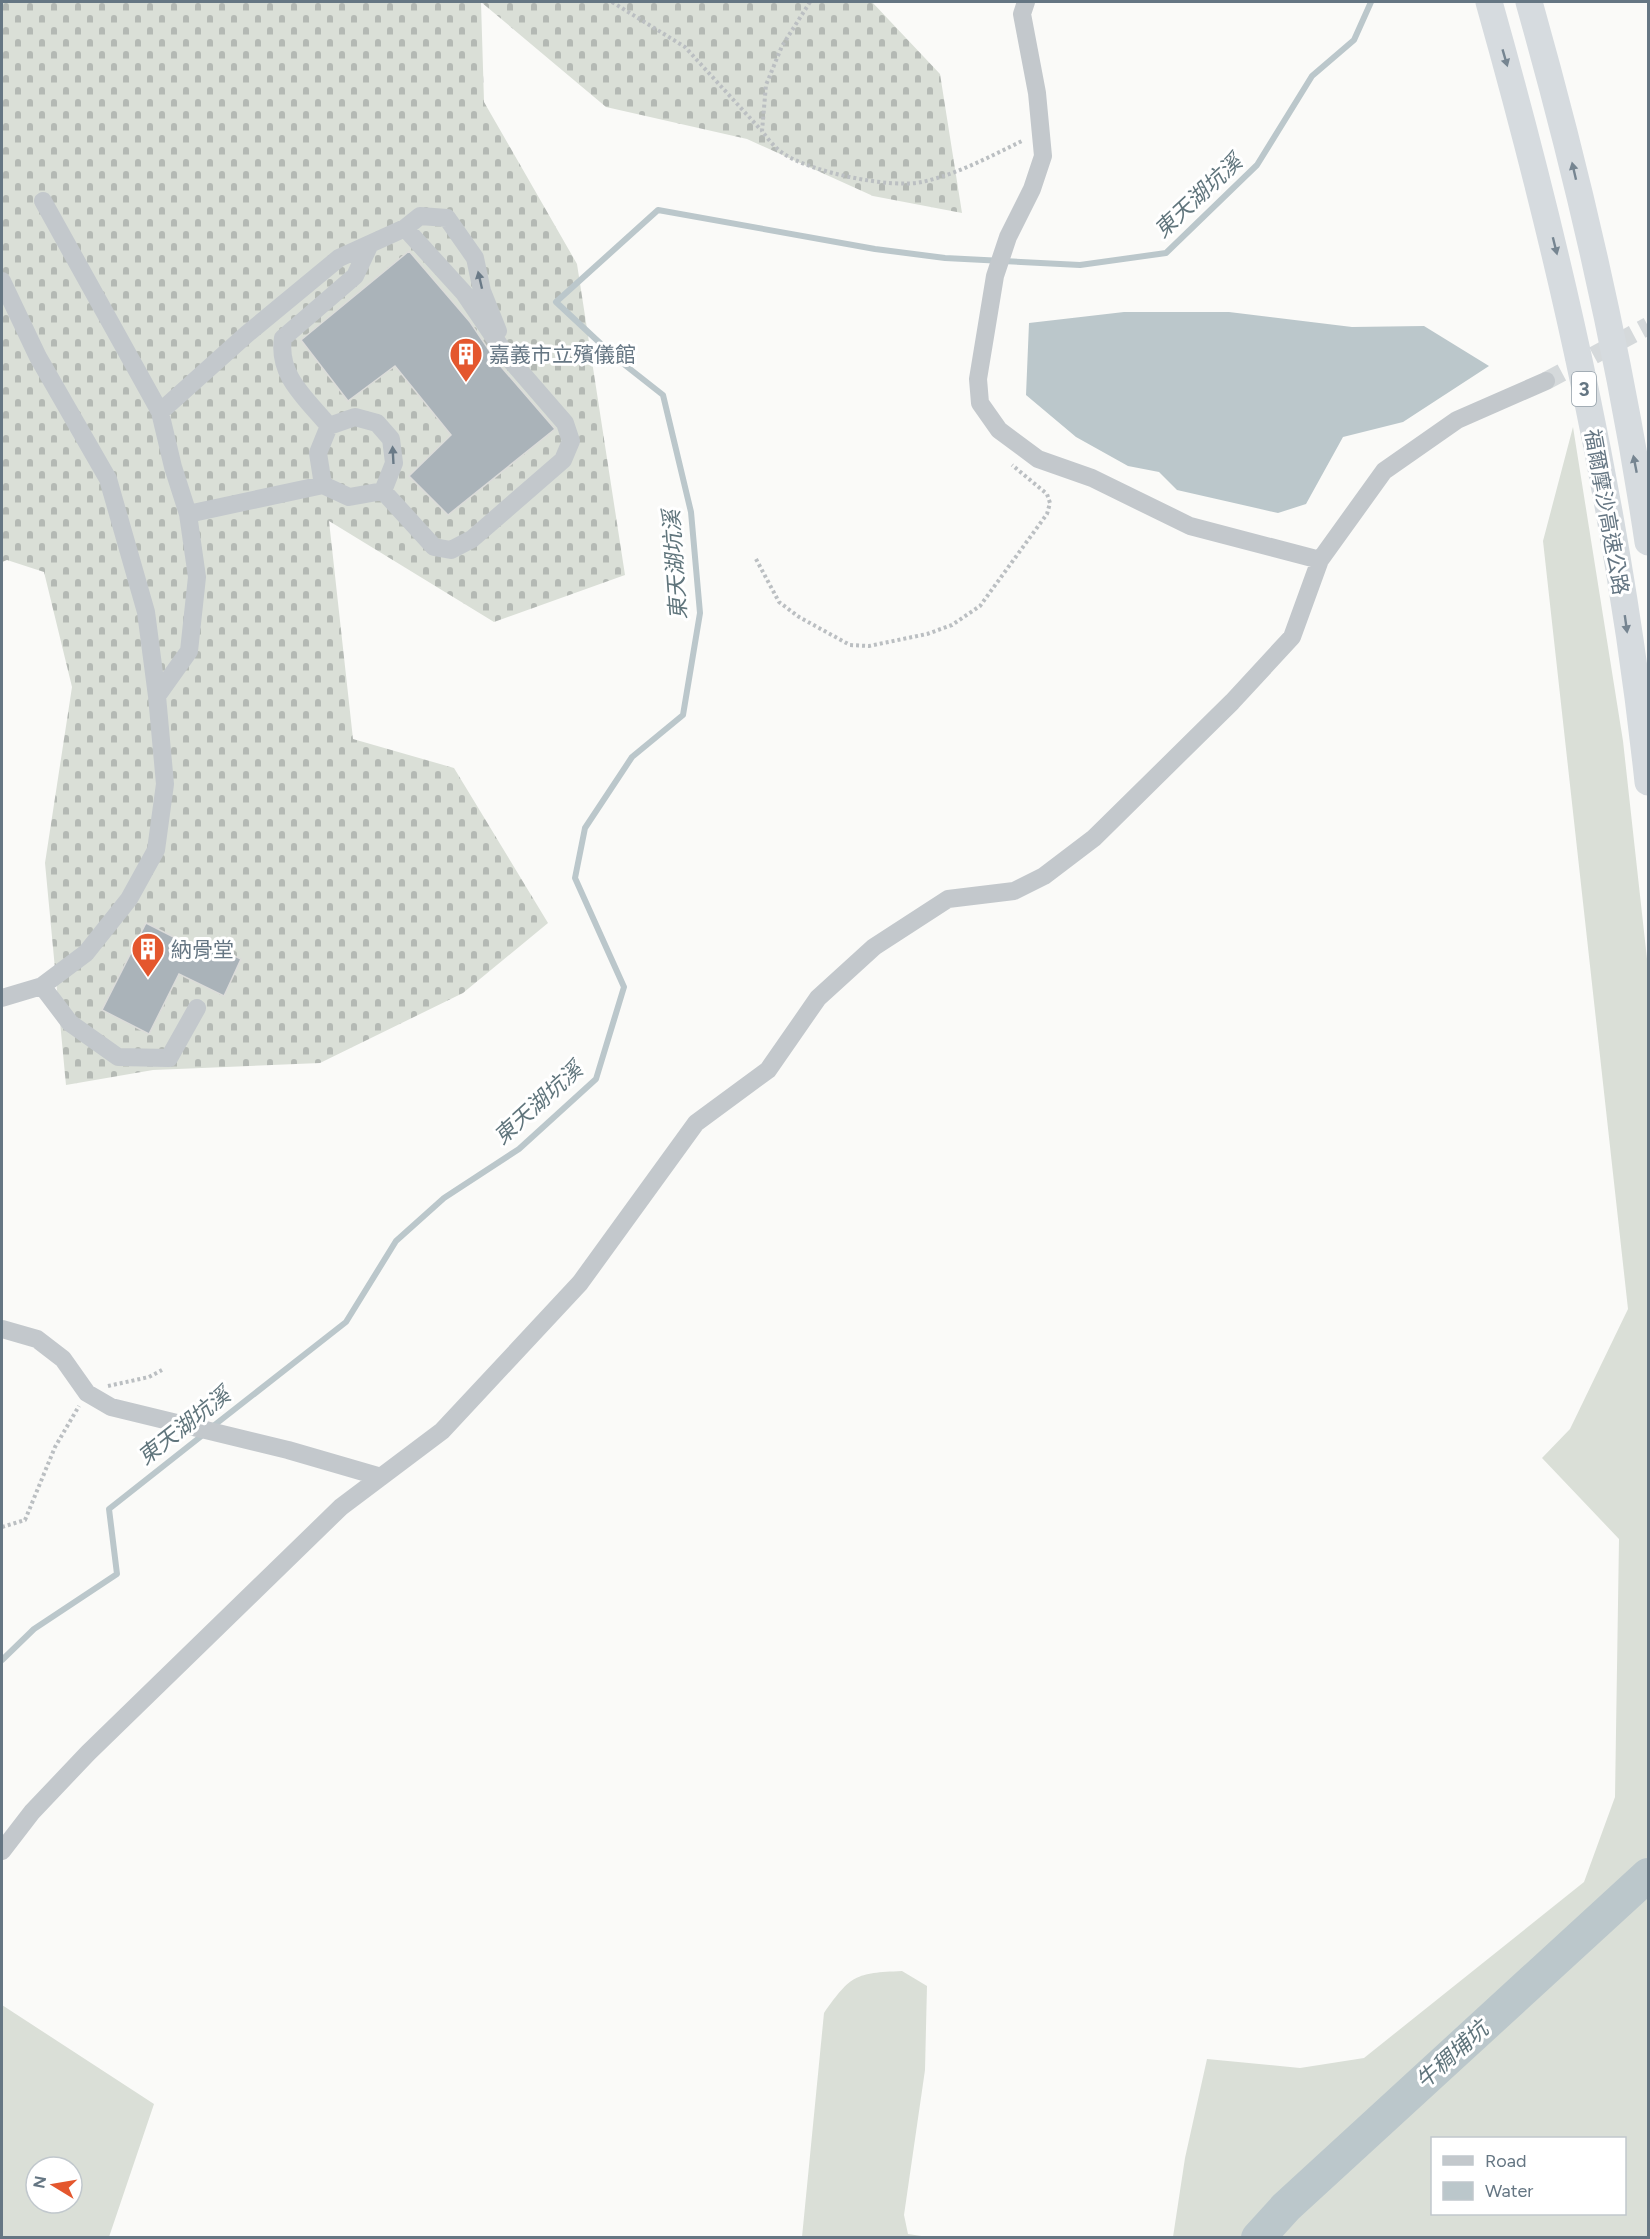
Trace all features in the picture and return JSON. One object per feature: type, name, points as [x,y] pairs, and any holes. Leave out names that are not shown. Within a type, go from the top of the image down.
[{"type":"highway","name":"福爾摩沙高速公路","points":[[1490,2],[1557,254],[1608,506],[1648,782]]},
{"type":"highway","name":"福爾摩沙高速公路","points":[[1529,2],[1557,102],[1604,298],[1648,543]]},
{"type":"street","points":[[1026,2],[1022,14],[1037,93],[1043,156],[1032,189],[1008,237],[995,276],[978,379],[980,403],[999,430],[1038,459],[1092,478],[1190,526],[1320,560]]},
{"type":"street","points":[[43,201],[160,412],[173,467],[188,514],[197,576],[189,651],[157,696]]},
{"type":"street","points":[[160,412],[247,334],[339,258],[405,228],[420,216],[447,218],[475,258],[482,291],[506,355]]},
{"type":"street","points":[[383,491],[434,547],[451,550],[472,539],[564,460],[571,441],[565,423],[506,355],[464,293],[405,228]]},
{"type":"street","points":[[329,426],[288,376],[280,356],[283,338],[355,276],[370,244]]},
{"type":"street","points":[[2,281],[38,357],[108,479],[146,612],[165,784],[156,850],[129,899],[86,953],[42,986],[2,998]]},
{"type":"street","points":[[2,1851],[32,1812],[88,1753],[341,1507],[442,1431],[467,1405],[580,1283],[696,1123],[768,1070],[818,998],[873,947],[948,899],[1014,891],[1044,876],[1094,838],[1232,702],[1292,638],[1320,560],[1384,471],[1457,420],[1546,381]]},
{"type":"street","points":[[323,485],[318,453],[329,426],[355,417],[377,423],[391,439],[394,463],[383,491]]},
{"type":"street","points":[[188,514],[323,485],[349,497],[383,491]]},
{"type":"street","points":[[42,986],[70,1023],[118,1057],[169,1058],[197,1008]]},
{"type":"street","points":[[2,1329],[37,1339],[63,1359],[87,1393],[111,1407],[288,1450],[381,1477]]},
{"type":"path","points":[[612,2],[685,47],[784,154],[828,173],[911,183],[954,173],[1041,132]]},
{"type":"path","points":[[762,131],[766,85],[782,46],[810,2]]},
{"type":"path","points":[[756,559],[779,602],[799,617],[849,645],[869,646],[927,634],[952,625],[980,606],[1047,514],[1050,503],[1047,494],[1005,459]]},
{"type":"path","points":[[2,1527],[25,1520],[54,1447],[87,1393],[149,1377],[162,1370]]},
{"type":"green space","points":[[2,2],[481,2],[484,102],[577,264],[625,575],[494,622],[329,521],[353,739],[454,768],[548,923],[463,993],[320,1063],[153,1070],[66,1085],[45,863],[72,687],[44,572],[7,560],[2,562]]},
{"type":"green space","points":[[481,2],[872,2],[940,74],[962,213],[873,196],[747,139],[606,107]]},
{"type":"green space","points":[[1573,427],[1623,741],[1648,968],[1648,2237],[1173,2237],[1185,2158],[1207,2059],[1300,2068],[1364,2058],[1584,1882],[1615,1797],[1619,1539],[1542,1458],[1570,1429],[1628,1309],[1543,541]]},
{"type":"green space","points":[[902,1971],[927,1986],[925,2070],[904,2215],[908,2234],[928,2237],[802,2237],[824,2013],[841,1991],[856,1978],[874,1973]]},
{"type":"green space","points":[[2,2005],[154,2104],[109,2237],[2,2237]]},
{"type":"water","points":[[1124,312],[1229,312],[1352,327],[1424,326],[1489,366],[1403,422],[1343,437],[1306,504],[1278,513],[1177,490],[1159,472],[1128,466],[1076,437],[1026,395],[1029,323]]},
{"type":"building","name":"嘉義市立殯儀館","points":[[409,251],[470,322],[497,362],[555,429],[448,515],[409,476],[451,435],[395,366],[348,401],[301,340]]},
{"type":"building","name":"納骨堂","points":[[146,923],[199,950],[203,941],[241,959],[224,996],[179,974],[149,1034],[102,1010]]},
{"type":"waterway","name":"東天湖坑溪","points":[[212,1427],[346,1322],[396,1241],[444,1198],[519,1149],[596,1079],[624,987],[575,878],[585,828],[632,757],[683,715],[700,613],[691,512],[663,395],[616,358],[556,302],[658,210],[875,249],[945,258],[1080,265],[1166,253],[1257,165],[1312,76],[1354,40],[1371,2]]},
{"type":"waterway","name":"東天湖坑溪","points":[[2,1660],[34,1629],[117,1574],[109,1509],[204,1434]]},
{"type":"waterway","name":"牛稠埔坑","points":[[1258,2238],[1286,2207],[1648,1875]]},
{"type":"tunnel","points":[[1546,381],[1648,326]]},
{"type":"place","name":"嘉義市立殯儀館","points":[[466,383]]},
{"type":"place","name":"納骨堂","points":[[148,978]]}]
